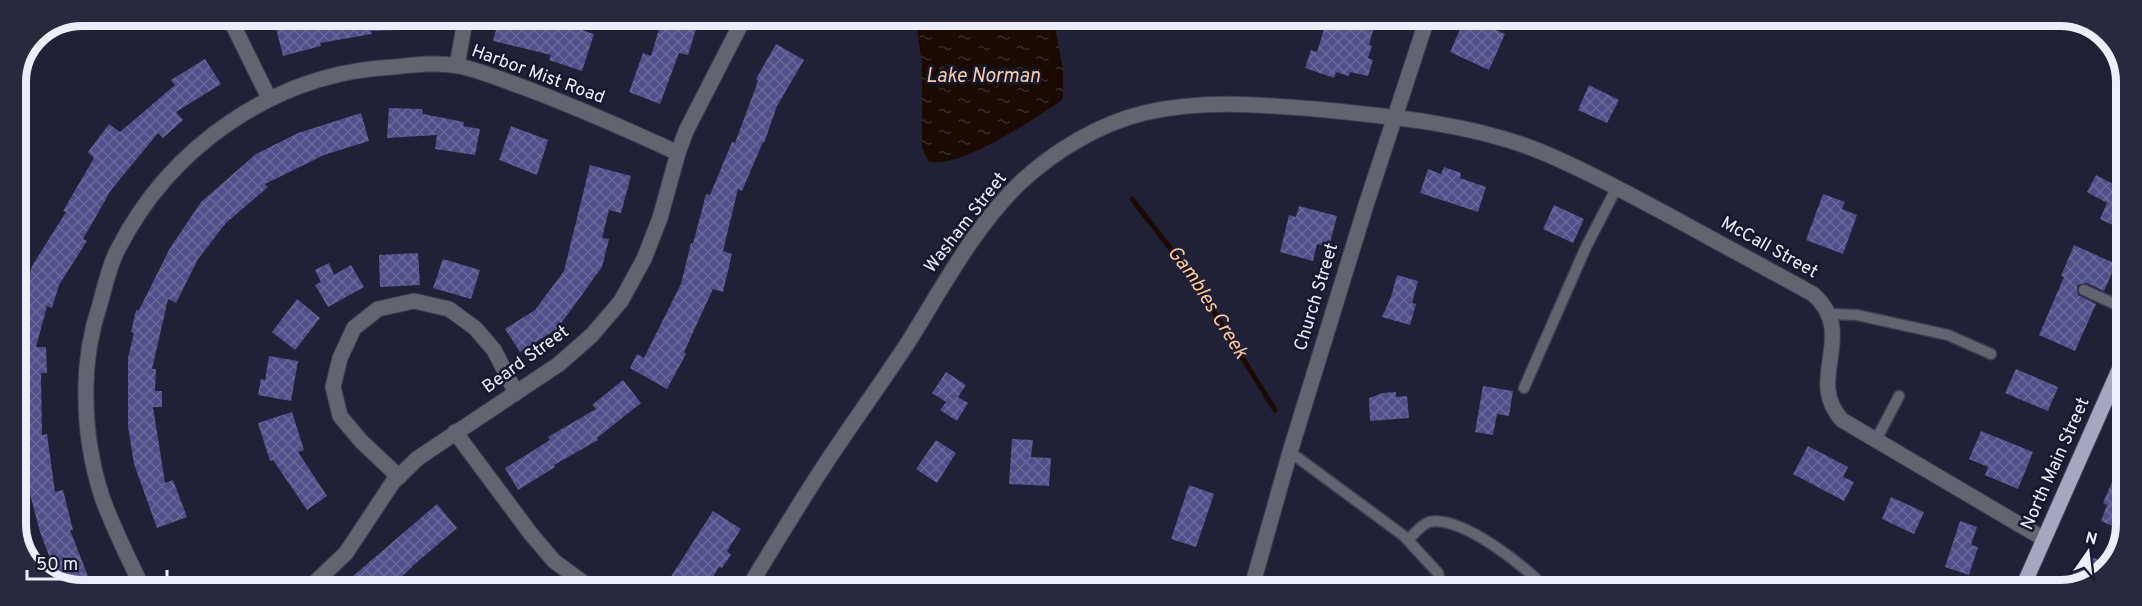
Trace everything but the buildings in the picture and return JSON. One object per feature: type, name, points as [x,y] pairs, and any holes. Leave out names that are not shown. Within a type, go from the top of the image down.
[{"type":"main road","name":"North Main Street","points":[[2026,580],[2116,377]]},
{"type":"street","points":[[233,26],[269,98]]},
{"type":"street","points":[[457,66],[464,26]]},
{"type":"street","name":"Beard Street","points":[[318,580],[346,553],[393,482],[418,458],[558,364],[592,335],[621,301],[644,259],[660,218],[686,131],[740,26]]},
{"type":"street","name":"Church Street","points":[[1254,580],[1290,452],[1366,205],[1425,26]]},
{"type":"street","name":"Harbor Mist Road","points":[[139,580],[102,496],[95,470],[86,398],[90,339],[117,253],[131,227],[180,163],[211,136],[269,98],[333,76],[370,68],[432,64],[457,66],[489,75],[575,106],[678,153]]},
{"type":"street","name":"Washam Street","points":[[753,580],[939,289],[1001,203],[1043,164],[1089,134],[1141,114],[1175,106],[1229,103],[1270,105],[1395,118]]},
{"type":"street","name":"McCall Street","points":[[1395,118],[1462,129],[1502,138],[1535,149],[1617,187],[1813,294],[1830,314]]},
{"type":"street","points":[[399,477],[361,441],[340,416],[333,387],[340,358],[354,328],[378,309],[414,301],[449,309],[475,328],[494,350],[516,393]]},
{"type":"street","points":[[1830,314],[1833,327],[1827,382],[1830,403],[1842,420],[2044,539]]},
{"type":"street","points":[[455,432],[531,534],[554,561],[580,580]]},
{"type":"lane","points":[[1524,388],[1586,247],[1617,187]]},
{"type":"lane","points":[[2084,290],[2116,304]]},
{"type":"lane","points":[[1830,314],[1857,315],[1948,335],[1991,354]]},
{"type":"lane","points":[[1876,440],[1899,396]]},
{"type":"lane","points":[[1290,452],[1408,540],[1438,573],[1440,580]]},
{"type":"lane","points":[[1408,540],[1427,522],[1444,521],[1459,525],[1482,538],[1538,580]]},
{"type":"water","name":"Lake Norman","points":[[916,26],[1055,26],[1063,70],[1063,98],[1013,131],[977,151],[943,162],[929,162],[922,148],[922,64]]},
{"type":"waterway","name":"Gambles Creek","points":[[1132,199],[1191,275],[1275,410]]}]
